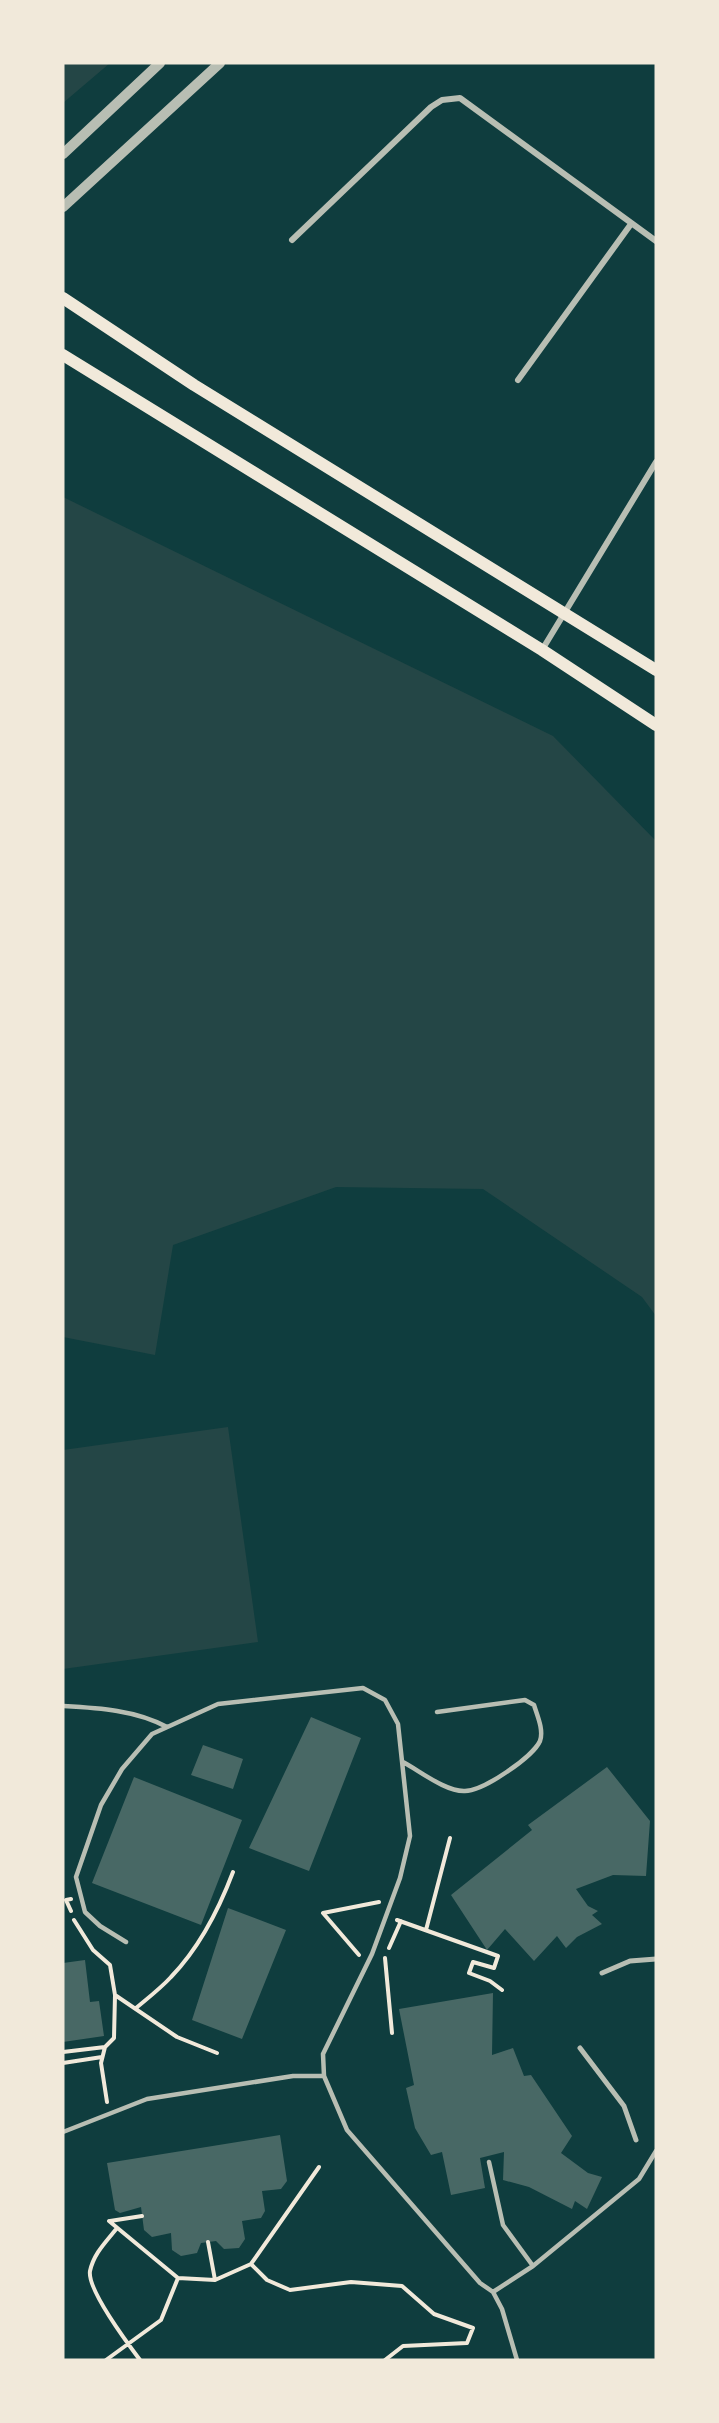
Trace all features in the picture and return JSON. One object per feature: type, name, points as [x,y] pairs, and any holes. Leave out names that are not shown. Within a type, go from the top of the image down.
[{"type":"main road","points":[[63,297],[194,385],[656,670]]},
{"type":"main road","points":[[63,355],[542,650],[656,724]]},
{"type":"street","points":[[63,154],[160,63]]},
{"type":"street","points":[[63,207],[220,63]]},
{"type":"street","points":[[292,240],[431,107],[442,100],[460,98],[656,242]]},
{"type":"street","points":[[518,380],[631,224]]},
{"type":"street","points":[[542,650],[656,462]]},
{"type":"street","points":[[602,1973],[630,1961],[656,1959]]},
{"type":"street","points":[[580,2048],[624,2106],[636,2140]]},
{"type":"lane","points":[[126,1942],[100,1926],[85,1912],[76,1877],[101,1806],[122,1769],[152,1734],[218,1704],[363,1688],[385,1700],[398,1724],[404,1762],[410,1836],[393,1897],[367,1965],[323,2054],[324,2076],[347,2130],[480,2283],[493,2292],[502,2309],[517,2360]]},
{"type":"lane","points":[[404,1762],[450,1788],[464,1792],[482,1787],[531,1753],[541,1739],[537,1712],[534,1705],[525,1700],[437,1712]]},
{"type":"lane","points":[[63,1706],[105,1708],[152,1719],[167,1727]]},
{"type":"lane","points":[[63,2132],[147,2099],[293,2076],[324,2076]]},
{"type":"lane","points":[[493,2292],[533,2266],[639,2179],[656,2151]]},
{"type":"lane","points":[[489,2162],[503,2225],[533,2266]]},
{"type":"path","points":[[426,1930],[450,1838]]},
{"type":"path","points":[[136,2008],[172,1976],[192,1949],[219,1908],[233,1872]]},
{"type":"path","points":[[81,1897],[65,1899],[93,1950],[110,1965],[115,1995],[114,2038],[105,2047],[101,2063],[109,2112]]},
{"type":"path","points":[[367,1965],[323,1913],[378,1903],[393,1897]]},
{"type":"path","points":[[386,1916],[498,1956],[494,1968],[473,1962],[469,1973],[490,1981],[502,1990]]},
{"type":"path","points":[[393,2033],[385,1980],[387,1966],[384,1960],[401,1921]]},
{"type":"path","points":[[115,1995],[177,2037],[217,2053]]},
{"type":"path","points":[[63,2052],[105,2047]]},
{"type":"path","points":[[63,2063],[102,2057]]},
{"type":"path","points":[[142,2216],[109,2221],[178,2278],[215,2280],[251,2264],[319,2168]]},
{"type":"path","points":[[117,2228],[95,2255],[90,2274],[100,2300],[140,2360]]},
{"type":"path","points":[[208,2242],[215,2280]]},
{"type":"path","points":[[251,2264],[267,2280],[290,2290],[351,2282],[402,2286],[435,2314],[473,2328],[467,2343],[403,2346],[385,2360]]},
{"type":"path","points":[[106,2360],[161,2320],[178,2278]]},
{"type":"shaded area","points":[[63,63],[110,63],[63,103]]},
{"type":"shaded area","points":[[63,497],[553,736],[656,841],[656,1316],[642,1297],[483,1189],[336,1187],[173,1245],[155,1355],[63,1337]]},
{"type":"shaded area","points":[[228,1427],[258,1642],[63,1669],[63,1450]]},
{"type":"building","points":[[311,1717],[361,1738],[309,1871],[249,1848]]},
{"type":"building","points":[[203,1745],[243,1759],[233,1789],[191,1775]]},
{"type":"building","points":[[607,1767],[650,1821],[646,1876],[613,1875],[576,1889],[588,1906],[598,1911],[592,1915],[602,1924],[577,1937],[566,1948],[557,1936],[534,1961],[505,1929],[487,1950],[451,1895],[532,1830],[528,1825]]},
{"type":"building","points":[[134,1777],[242,1820],[201,1925],[92,1883]]},
{"type":"building","points":[[228,1908],[286,1930],[242,2039],[192,2020]]},
{"type":"building","points":[[85,1960],[90,2002],[99,2001],[104,2036],[63,2042],[63,1963]]},
{"type":"building","points":[[493,1993],[492,2055],[513,2048],[524,2076],[531,2075],[572,2136],[561,2153],[588,2173],[602,2177],[587,2209],[575,2201],[572,2209],[529,2187],[503,2180],[504,2152],[480,2158],[485,2188],[451,2195],[442,2152],[431,2155],[415,2128],[406,2088],[414,2085],[399,2009]]},
{"type":"building","points":[[280,2135],[287,2181],[281,2189],[262,2191],[265,2211],[261,2218],[242,2221],[245,2239],[239,2248],[224,2249],[216,2241],[201,2243],[197,2253],[181,2256],[172,2250],[171,2233],[152,2237],[144,2230],[141,2207],[120,2213],[115,2210],[107,2163]]}]
